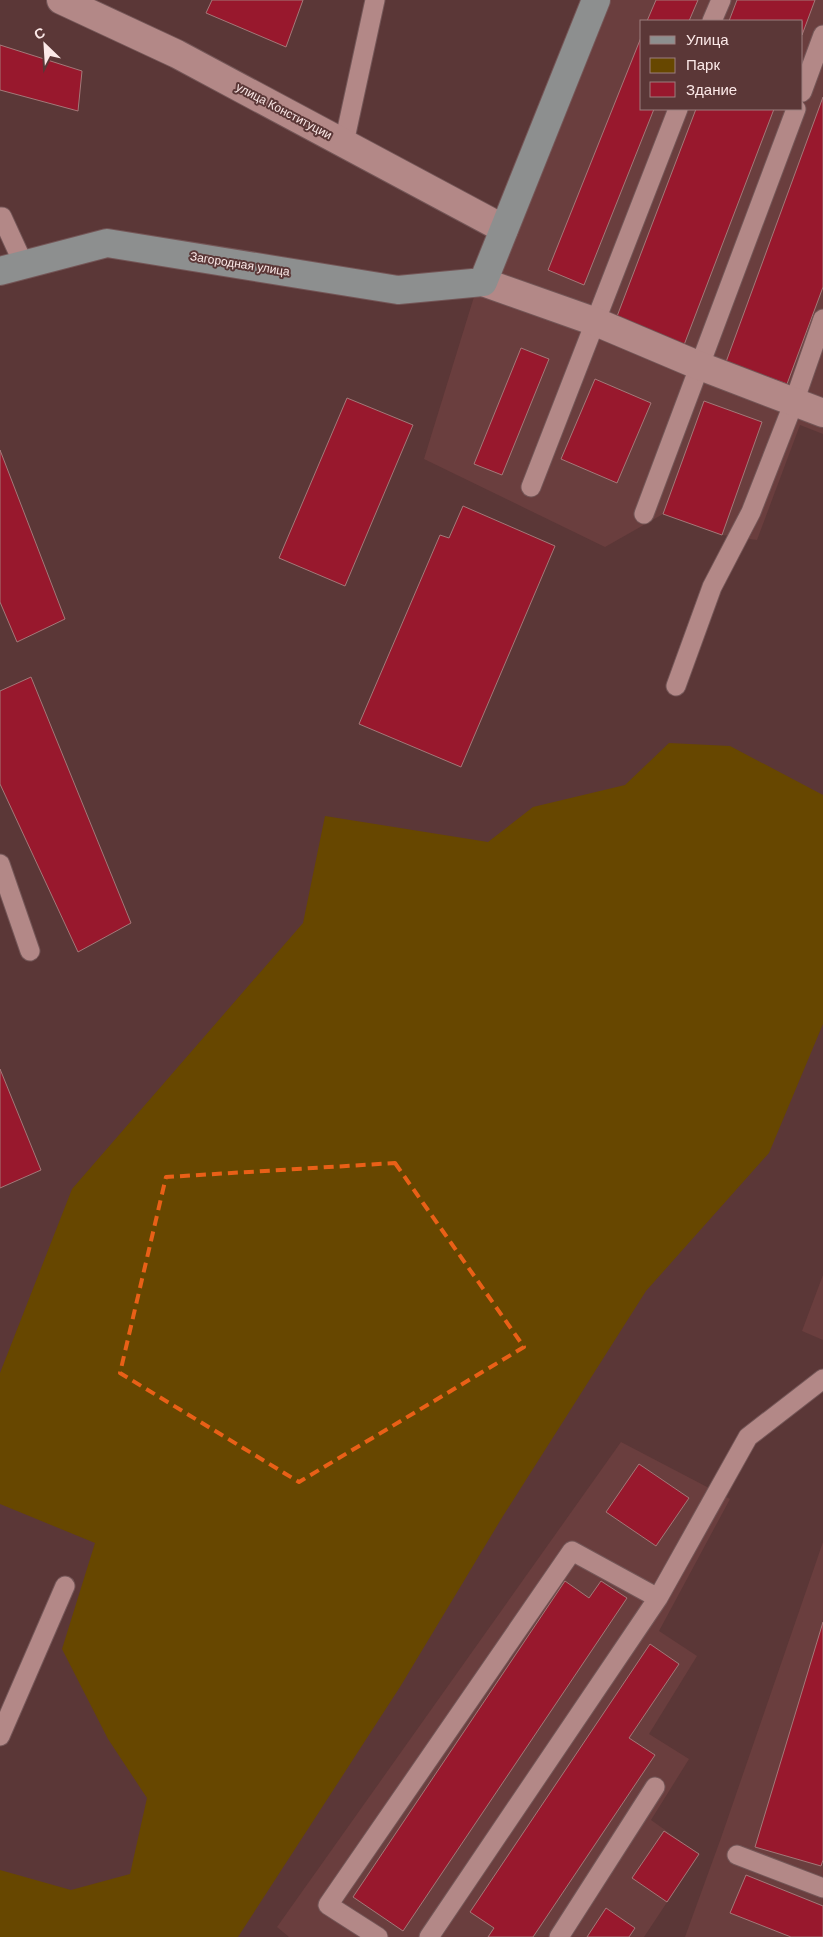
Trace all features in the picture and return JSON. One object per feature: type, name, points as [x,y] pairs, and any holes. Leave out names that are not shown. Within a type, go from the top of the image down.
[{"type":"street","name":"улица Конституции","points":[[60,0],[177,54],[504,229]]},
{"type":"street","points":[[596,0],[483,282],[596,322],[700,366],[823,413]]},
{"type":"street","name":"Загородная улица","points":[[12,268],[107,243],[398,290],[483,282]]},
{"type":"lane","points":[[344,144],[375,0]]},
{"type":"lane","points":[[712,20],[720,0]]},
{"type":"lane","points":[[803,89],[823,35]]},
{"type":"lane","points":[[532,487],[678,110]]},
{"type":"lane","points":[[644,514],[796,110]]},
{"type":"lane","points":[[0,217],[2,217],[12,268]]},
{"type":"lane","points":[[676,686],[712,587],[751,512],[794,402],[823,319]]},
{"type":"lane","points":[[0,864],[30,951]]},
{"type":"lane","points":[[429,1937],[658,1598],[748,1437],[823,1379]]},
{"type":"lane","points":[[378,1937],[328,1906],[572,1551],[658,1598]]},
{"type":"lane","points":[[0,1736],[65,1586]]},
{"type":"lane","points":[[559,1937],[655,1787]]},
{"type":"lane","points":[[737,1855],[823,1888]]},
{"type":"highlighted area","points":[[395,1163],[524,1347],[299,1482],[120,1373],[166,1177]]},
{"type":"shaded area","points":[[583,0],[823,0],[823,434],[800,425],[757,540],[722,535],[663,514],[605,547],[424,459],[502,206]]},
{"type":"shaded area","points":[[823,1275],[823,1340],[802,1331]]},
{"type":"shaded area","points":[[621,1442],[730,1499],[659,1631],[697,1656],[649,1734],[689,1759],[651,1820],[699,1854],[644,1937],[289,1937],[277,1927]]},
{"type":"shaded area","points":[[823,1542],[823,1937],[685,1937],[721,1838]]},
{"type":"green space","points":[[669,743],[730,746],[823,795],[823,1024],[769,1153],[646,1291],[503,1516],[400,1687],[238,1937],[0,1937],[0,1870],[71,1890],[130,1874],[147,1798],[108,1739],[62,1649],[95,1543],[0,1504],[0,1373],[72,1189],[303,923],[325,816],[488,842],[533,807],[625,785]]},
{"type":"building","points":[[212,0],[303,0],[286,47],[206,13]]},
{"type":"building","points":[[656,0],[698,0],[689,20],[647,20]]},
{"type":"building","points":[[737,0],[815,0],[803,32],[803,20],[729,20]]},
{"type":"building","points":[[640,40],[640,110],[654,110],[584,285],[548,270]]},
{"type":"building","points":[[0,45],[82,71],[78,111],[0,90]]},
{"type":"building","points":[[823,97],[823,287],[787,384],[726,362]]},
{"type":"building","points":[[696,110],[774,110],[684,345],[616,319]]},
{"type":"building","points":[[521,348],[549,359],[502,475],[474,464]]},
{"type":"building","points":[[595,379],[651,403],[617,483],[561,459]]},
{"type":"building","points":[[347,398],[413,425],[345,586],[279,558]]},
{"type":"building","points":[[704,401],[762,422],[722,535],[663,514]]},
{"type":"building","points":[[0,450],[65,619],[17,642],[0,602]]},
{"type":"building","points":[[463,506],[555,546],[461,767],[359,724],[440,535],[449,538]]},
{"type":"building","points":[[31,677],[131,923],[78,952],[0,784],[0,691]]},
{"type":"building","points":[[0,1069],[41,1170],[0,1188]]},
{"type":"building","points":[[639,1464],[689,1498],[656,1546],[606,1512]]},
{"type":"building","points":[[565,1581],[589,1598],[601,1581],[627,1598],[403,1931],[353,1897]]},
{"type":"building","points":[[823,1622],[823,1860],[821,1866],[755,1847]]},
{"type":"building","points":[[650,1644],[679,1664],[629,1738],[655,1755],[533,1937],[488,1937],[494,1928],[470,1912]]},
{"type":"building","points":[[664,1831],[699,1854],[667,1902],[632,1878]]},
{"type":"building","points":[[746,1875],[823,1906],[823,1937],[791,1937],[730,1913]]},
{"type":"building","points":[[606,1908],[635,1928],[629,1937],[587,1937]]}]
